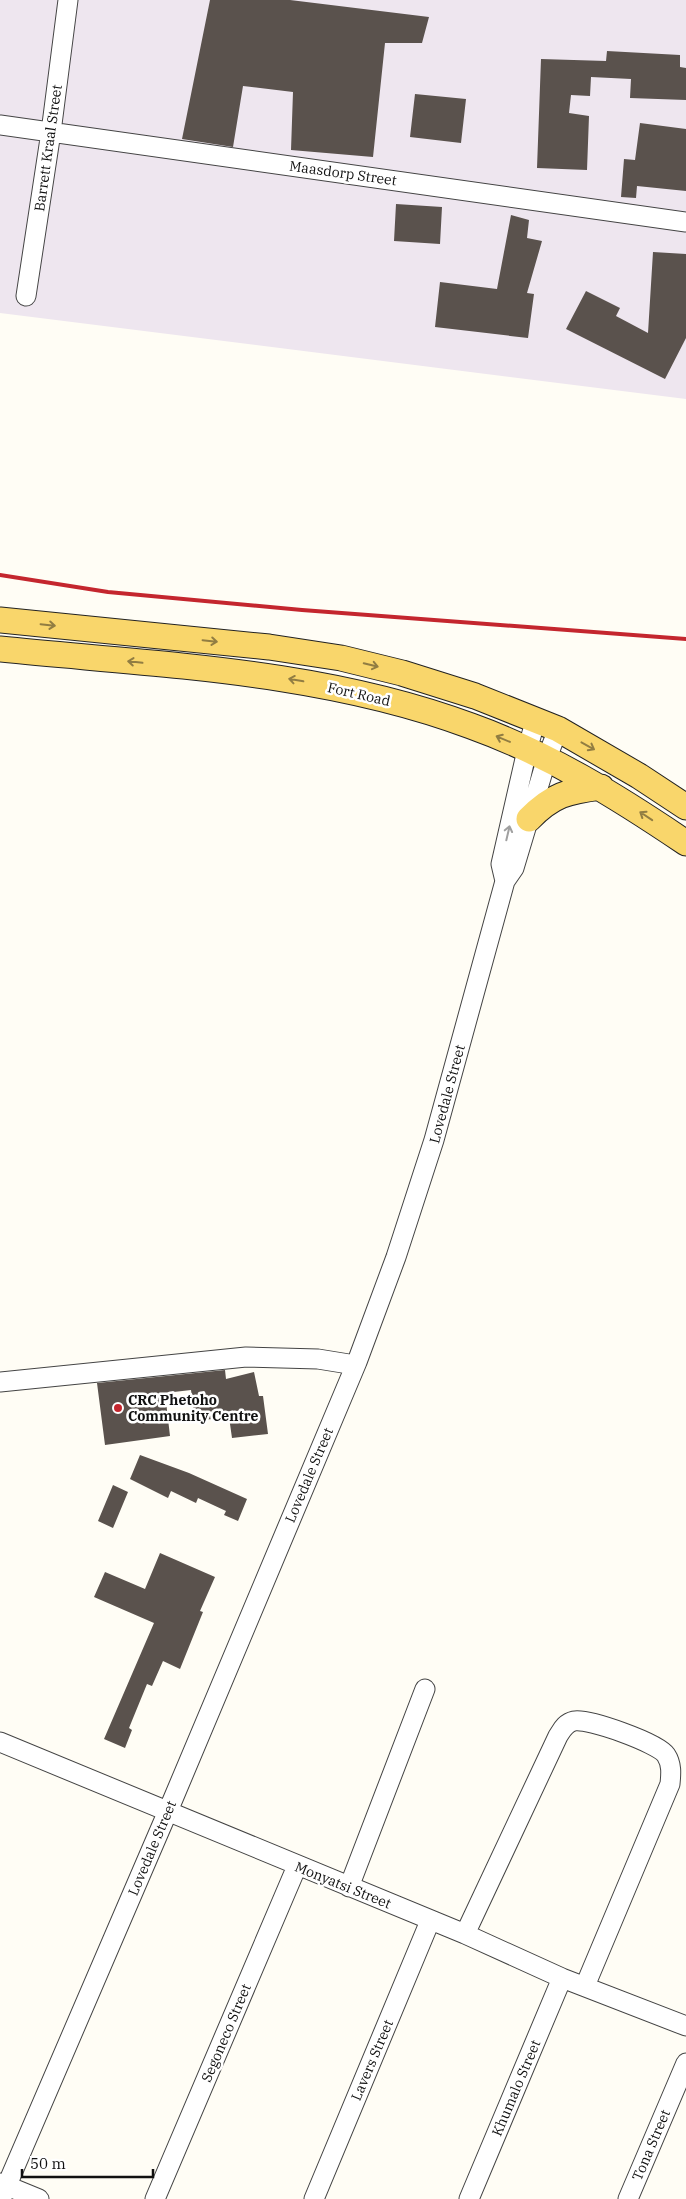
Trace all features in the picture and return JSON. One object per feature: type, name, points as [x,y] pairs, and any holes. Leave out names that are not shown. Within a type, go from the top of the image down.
[{"type":"main road","points":[[0,620],[268,647],[341,658],[402,673],[475,696],[547,724],[639,776],[686,807]]},
{"type":"main road","name":"Fort Road","points":[[0,649],[274,676],[340,688],[410,706],[472,726],[537,754],[601,787],[686,843]]},
{"type":"main road","points":[[529,819],[543,805],[557,796],[575,790],[601,787]]},
{"type":"street","name":"Barrett Kraal Street","points":[[26,296],[51,132],[68,0]]},
{"type":"street","name":"Maasdorp Street","points":[[0,125],[686,222]]},
{"type":"street","name":"Lovedale Street","points":[[2,2189],[168,1811],[355,1365],[396,1257],[434,1140],[505,881],[514,868],[529,819],[537,754],[547,724]]},
{"type":"street","points":[[505,881],[502,864],[537,754]]},
{"type":"street","points":[[0,1382],[246,1357],[318,1359],[355,1365]]},
{"type":"street","points":[[349,1886],[425,1689]]},
{"type":"street","points":[[465,1934],[558,1736],[566,1725],[575,1721],[589,1722],[657,1745],[666,1754],[671,1765],[670,1784],[585,1986]]},
{"type":"street","name":"Monyatsi Street","points":[[0,1742],[465,1934],[562,1978],[686,2026]]},
{"type":"street","name":"Segoneco Street","points":[[155,2199],[297,1866]]},
{"type":"street","name":"Lavers Street","points":[[314,2199],[430,1921]]},
{"type":"street","name":"Khumalo Street","points":[[469,2199],[562,1978]]},
{"type":"street","name":"Tona Street","points":[[628,2199],[686,2064]]},
{"type":"street","points":[[2,2189],[39,2199]]},
{"type":"shaded area","points":[[0,0],[686,0],[686,399],[0,313]]},
{"type":"building","points":[[210,0],[290,0],[429,17],[422,43],[385,43],[373,157],[291,150],[293,92],[243,86],[233,147],[182,139]]},
{"type":"building","points":[[607,51],[680,55],[680,67],[686,68],[686,100],[630,98],[631,79],[591,77],[590,96],[571,95],[569,113],[589,116],[587,170],[537,168],[541,59],[606,61]]},
{"type":"building","points":[[415,94],[466,99],[461,143],[410,137]]},
{"type":"building","points":[[640,123],[686,129],[686,191],[637,186],[636,198],[621,197],[624,159],[635,160]]},
{"type":"building","points":[[396,204],[442,207],[440,244],[394,241]]},
{"type":"building","points":[[511,215],[529,220],[527,238],[542,241],[527,293],[534,294],[528,338],[435,327],[440,282],[497,289]]},
{"type":"building","points":[[653,252],[686,254],[686,338],[665,379],[566,329],[586,291],[620,308],[616,316],[648,333]]},
{"type":"building","points":[[225,1370],[226,1379],[254,1372],[259,1396],[263,1396],[268,1434],[232,1438],[229,1417],[195,1421],[191,1390],[165,1393],[170,1436],[105,1445],[97,1383]]},
{"type":"building","points":[[140,1455],[189,1473],[247,1499],[238,1521],[224,1515],[226,1511],[198,1498],[196,1503],[171,1491],[168,1498],[130,1479]]},
{"type":"building","points":[[113,1485],[128,1492],[113,1528],[98,1521]]},
{"type":"building","points":[[160,1553],[215,1577],[200,1611],[203,1612],[180,1669],[163,1661],[152,1686],[147,1684],[129,1728],[132,1730],[125,1748],[104,1739],[154,1623],[94,1597],[105,1572],[145,1589]]},
{"type":"railway","points":[[0,575],[108,592],[302,610],[686,639]]},
{"type":"place","name":"CRC Phetoho Community Centre","points":[[118,1408]]}]
